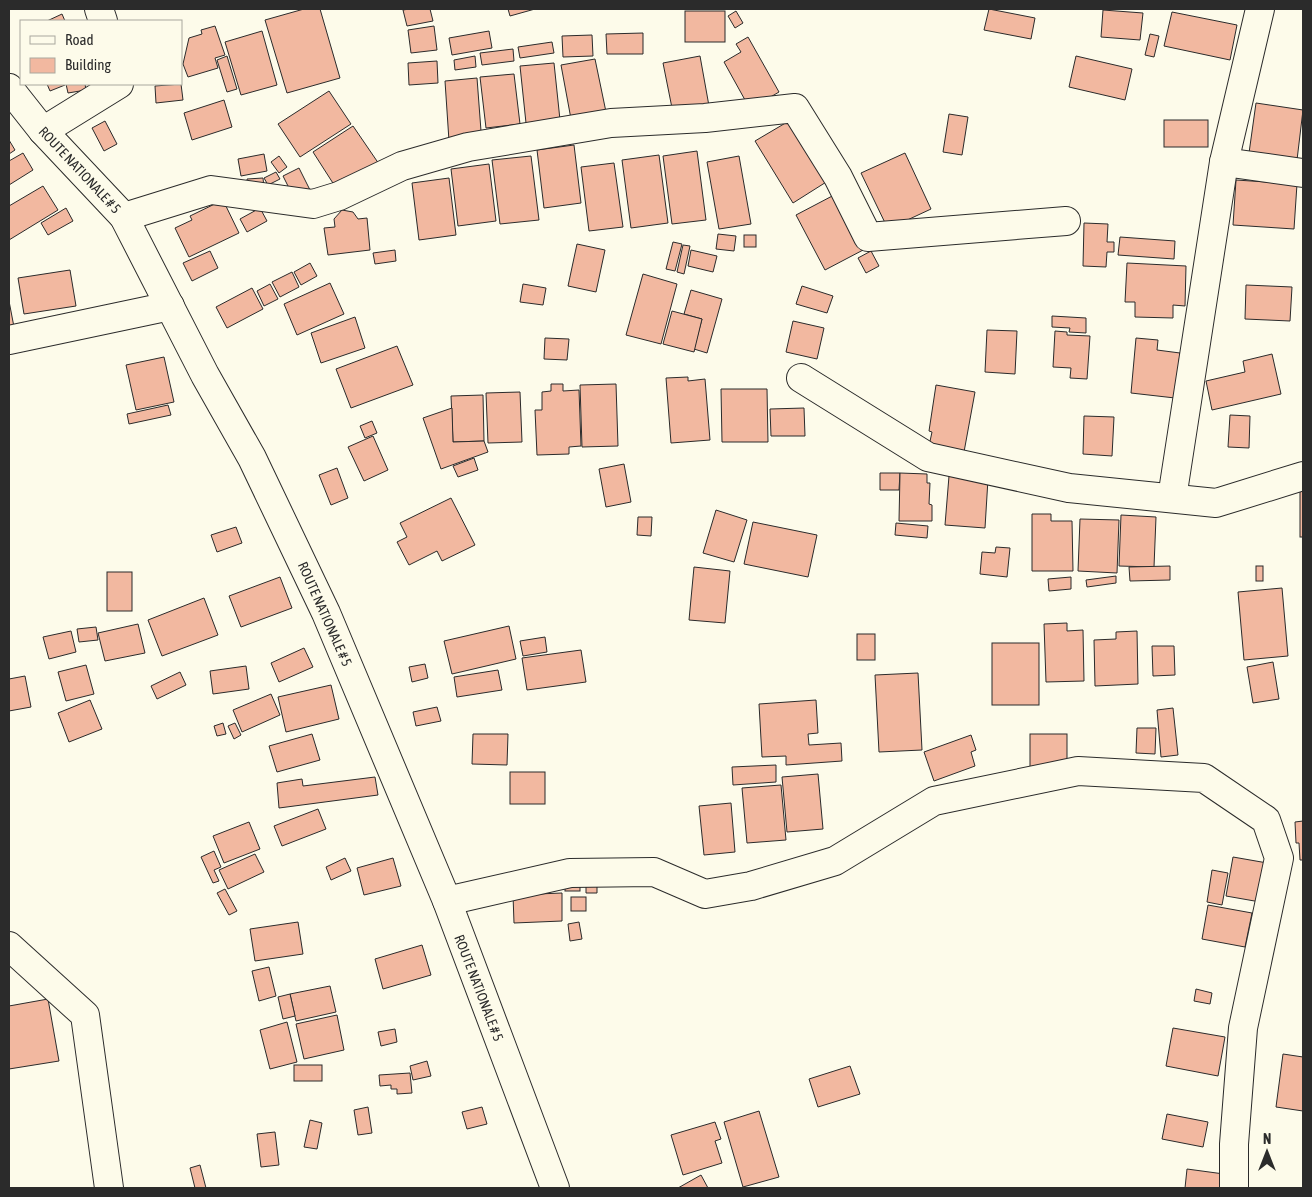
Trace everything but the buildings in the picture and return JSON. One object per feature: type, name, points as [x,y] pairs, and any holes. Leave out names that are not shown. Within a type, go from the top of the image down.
[{"type":"street","points":[[1172,498],[1224,162],[1260,9]]},
{"type":"street","points":[[43,132],[117,85]]},
{"type":"street","name":"ROUTE NATIONALE # 5","points":[[9,88],[43,132],[124,217],[252,458],[326,613],[446,901],[555,1188]]},
{"type":"street","points":[[124,217],[211,190],[313,204],[339,196],[402,166],[468,147],[612,123],[704,118],[795,108],[838,177],[868,237],[1066,221]]},
{"type":"street","points":[[1224,162],[1303,173]]},
{"type":"street","points":[[9,340],[170,306]]},
{"type":"street","points":[[800,378],[928,457],[1069,488],[1216,502],[1303,476]]},
{"type":"street","points":[[446,901],[570,873],[654,872],[705,894],[751,886],[835,860],[934,801],[1078,772],[1204,778],[1266,820],[1279,858],[1243,1028],[1234,1144],[1234,1188]]},
{"type":"street","points":[[9,946],[85,1015],[109,1188]]}]
